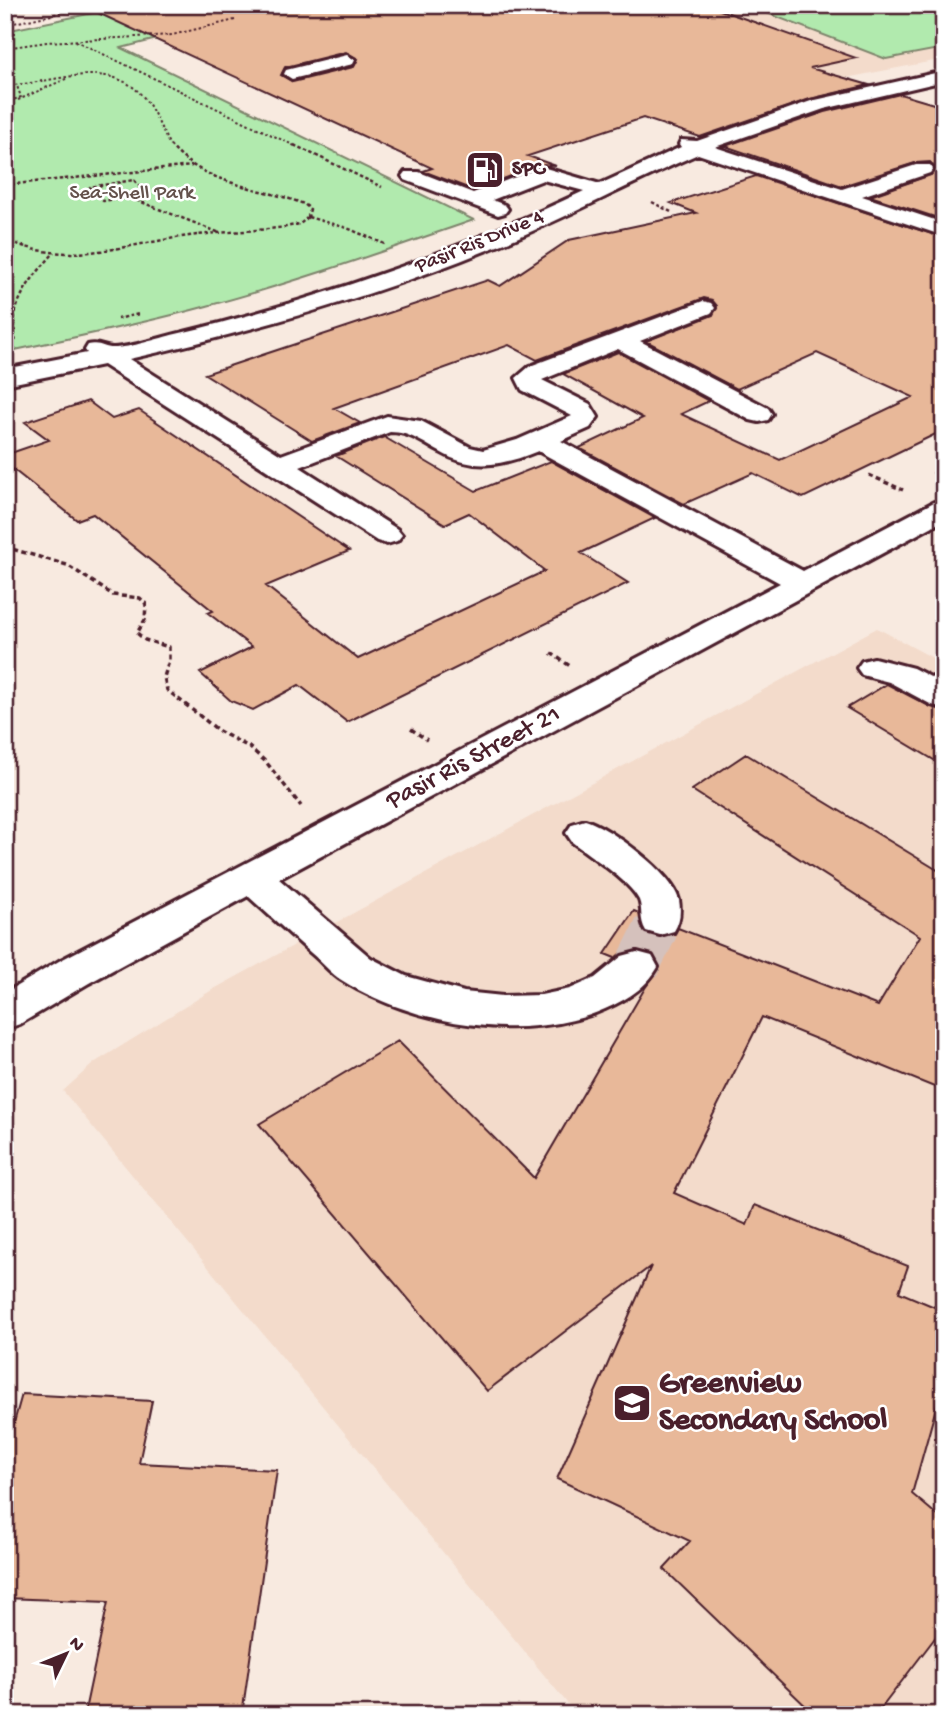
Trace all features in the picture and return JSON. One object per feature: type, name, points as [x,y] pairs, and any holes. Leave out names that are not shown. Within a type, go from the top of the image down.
[{"type":"street","points":[[292,74],[347,60]]},
{"type":"street","points":[[648,148],[732,115],[800,93],[944,64]]},
{"type":"street","name":"Pasir Ris Drive 4","points":[[456,232],[518,214],[596,181],[771,118],[815,105],[944,76]]},
{"type":"street","points":[[669,139],[944,230]]},
{"type":"street","points":[[842,196],[916,167],[944,175]]},
{"type":"street","points":[[475,199],[537,174],[547,173],[571,181],[596,181]]},
{"type":"street","points":[[412,176],[518,214]]},
{"type":"street","name":"Pasir Ris Drive 4","points":[[538,197],[571,181]]},
{"type":"street","points":[[798,199],[820,191]]},
{"type":"street","name":"Pasir Ris Drive 4","points":[[5,377],[108,358],[297,309],[456,256],[518,214]]},
{"type":"street","points":[[10,349],[83,341],[186,318],[304,284]]},
{"type":"street","points":[[278,466],[395,423],[418,427],[471,457],[497,456],[581,422],[585,417],[580,410],[531,385],[529,378],[539,371],[703,308]]},
{"type":"street","points":[[620,340],[760,414]]},
{"type":"street","points":[[83,341],[387,535]]},
{"type":"street","points":[[538,440],[801,582]]},
{"type":"street","name":"Pasir Ris Street 21","points":[[5,1013],[74,972],[944,508]]},
{"type":"street","points":[[874,668],[901,675],[944,698]]},
{"type":"street","points":[[585,833],[617,855],[659,898],[660,921]]},
{"type":"street","points":[[251,877],[359,971],[396,988],[440,1002],[498,1012],[549,1012],[622,984],[637,967]]},
{"type":"path","points":[[5,25],[97,5]]},
{"type":"path","points":[[5,48],[47,42],[172,35],[235,20]]},
{"type":"path","points":[[76,41],[387,190]]},
{"type":"path","points":[[5,105],[75,75]]},
{"type":"path","points":[[5,85],[17,86],[75,75],[114,78],[140,91],[150,102],[169,143],[177,154],[194,166],[243,187],[296,200],[310,209],[308,217],[300,224],[190,236],[111,251],[53,253],[29,250],[5,239]]},
{"type":"path","points":[[17,86],[22,97],[18,100]]},
{"type":"path","points":[[5,207],[5,186],[194,166]]},
{"type":"path","points":[[117,176],[121,181]]},
{"type":"path","points":[[135,180],[146,193],[130,197],[103,201],[90,187],[135,180]]},
{"type":"path","points":[[130,197],[222,233]]},
{"type":"path","points":[[308,217],[347,228],[386,244],[373,248]]},
{"type":"path","points":[[10,349],[13,312],[20,296],[53,253]]},
{"type":"path","points":[[106,322],[143,313]]},
{"type":"path","points":[[10,349],[25,340]]},
{"type":"path","points":[[869,475],[902,490]]},
{"type":"path","points":[[5,547],[67,565],[113,595],[140,598],[146,604],[146,612],[145,620],[137,633],[145,640],[169,646],[169,661],[164,677],[167,690],[219,731],[249,747],[266,762],[308,815]]},
{"type":"path","points":[[551,653],[564,662]]},
{"type":"path","points":[[411,729],[423,737]]},
{"type":"shaded area","points":[[568,5],[944,5],[944,59],[794,88]]},
{"type":"shaded area","name":"Greenview Secondary School","points":[[877,628],[944,664],[944,1715],[577,1715],[63,1091],[94,1063],[212,990]]},
{"type":"green space","points":[[807,5],[944,5],[944,48],[886,59],[764,12]]},
{"type":"green space","name":"Sea-Shell Park","points":[[98,12],[165,37],[121,48],[474,220],[241,297],[158,319],[10,351],[5,349],[5,31]]},
{"type":"building","points":[[81,5],[706,5],[856,58],[810,68],[869,85],[810,99],[700,137],[643,118],[528,156],[556,166],[541,165],[473,190],[423,171],[432,168]],"holes":[[[346,52],[358,59],[354,67],[293,82],[281,75],[285,67]]]},
{"type":"building","points":[[900,94],[944,107],[944,220],[870,196],[931,175],[936,169],[930,162],[915,163],[842,186],[725,146],[825,112]]},
{"type":"building","points":[[756,176],[944,238],[944,430],[803,498],[753,473],[684,504],[579,448],[643,418],[563,374],[618,352],[709,401],[681,414],[780,460],[913,397],[817,353],[737,389],[646,341],[713,315],[717,306],[712,300],[704,298],[537,360],[509,345],[334,408],[360,423],[312,441],[205,374],[488,280],[500,286],[569,240],[696,213],[671,203]]},
{"type":"building","points":[[88,401],[112,419],[139,410],[349,551],[266,586],[358,659],[545,571],[469,513],[445,524],[336,456],[384,437],[476,491],[551,461],[655,518],[581,553],[628,583],[347,722],[299,685],[253,710],[231,701],[200,673],[252,647],[208,613],[213,611],[93,514],[77,520],[5,463],[5,455],[49,440],[25,422]]},
{"type":"building","points":[[887,684],[931,707],[944,710],[944,766],[847,708]]},
{"type":"building","points":[[746,754],[944,874],[944,1091],[762,1017],[674,1193],[747,1225],[755,1205],[908,1266],[899,1292],[944,1311],[944,1379],[912,1494],[944,1521],[944,1626],[876,1715],[815,1715],[664,1569],[690,1541],[557,1479],[651,1266],[487,1391],[259,1124],[398,1041],[534,1178],[645,988],[660,968],[654,955],[638,949],[621,953],[615,958],[605,954],[634,911],[639,913],[645,934],[661,938],[675,934],[678,928],[878,1006],[920,936],[692,790]]},
{"type":"building","points":[[22,1394],[152,1401],[139,1463],[277,1470],[242,1715],[84,1715],[108,1602],[5,1598],[5,1455]]},
{"type":"tunnel","points":[[637,967],[660,921]]},
{"type":"place","name":"SPC","points":[[485,170]]},
{"type":"place","name":"Greenview Secondary School","points":[[632,1403]]}]
